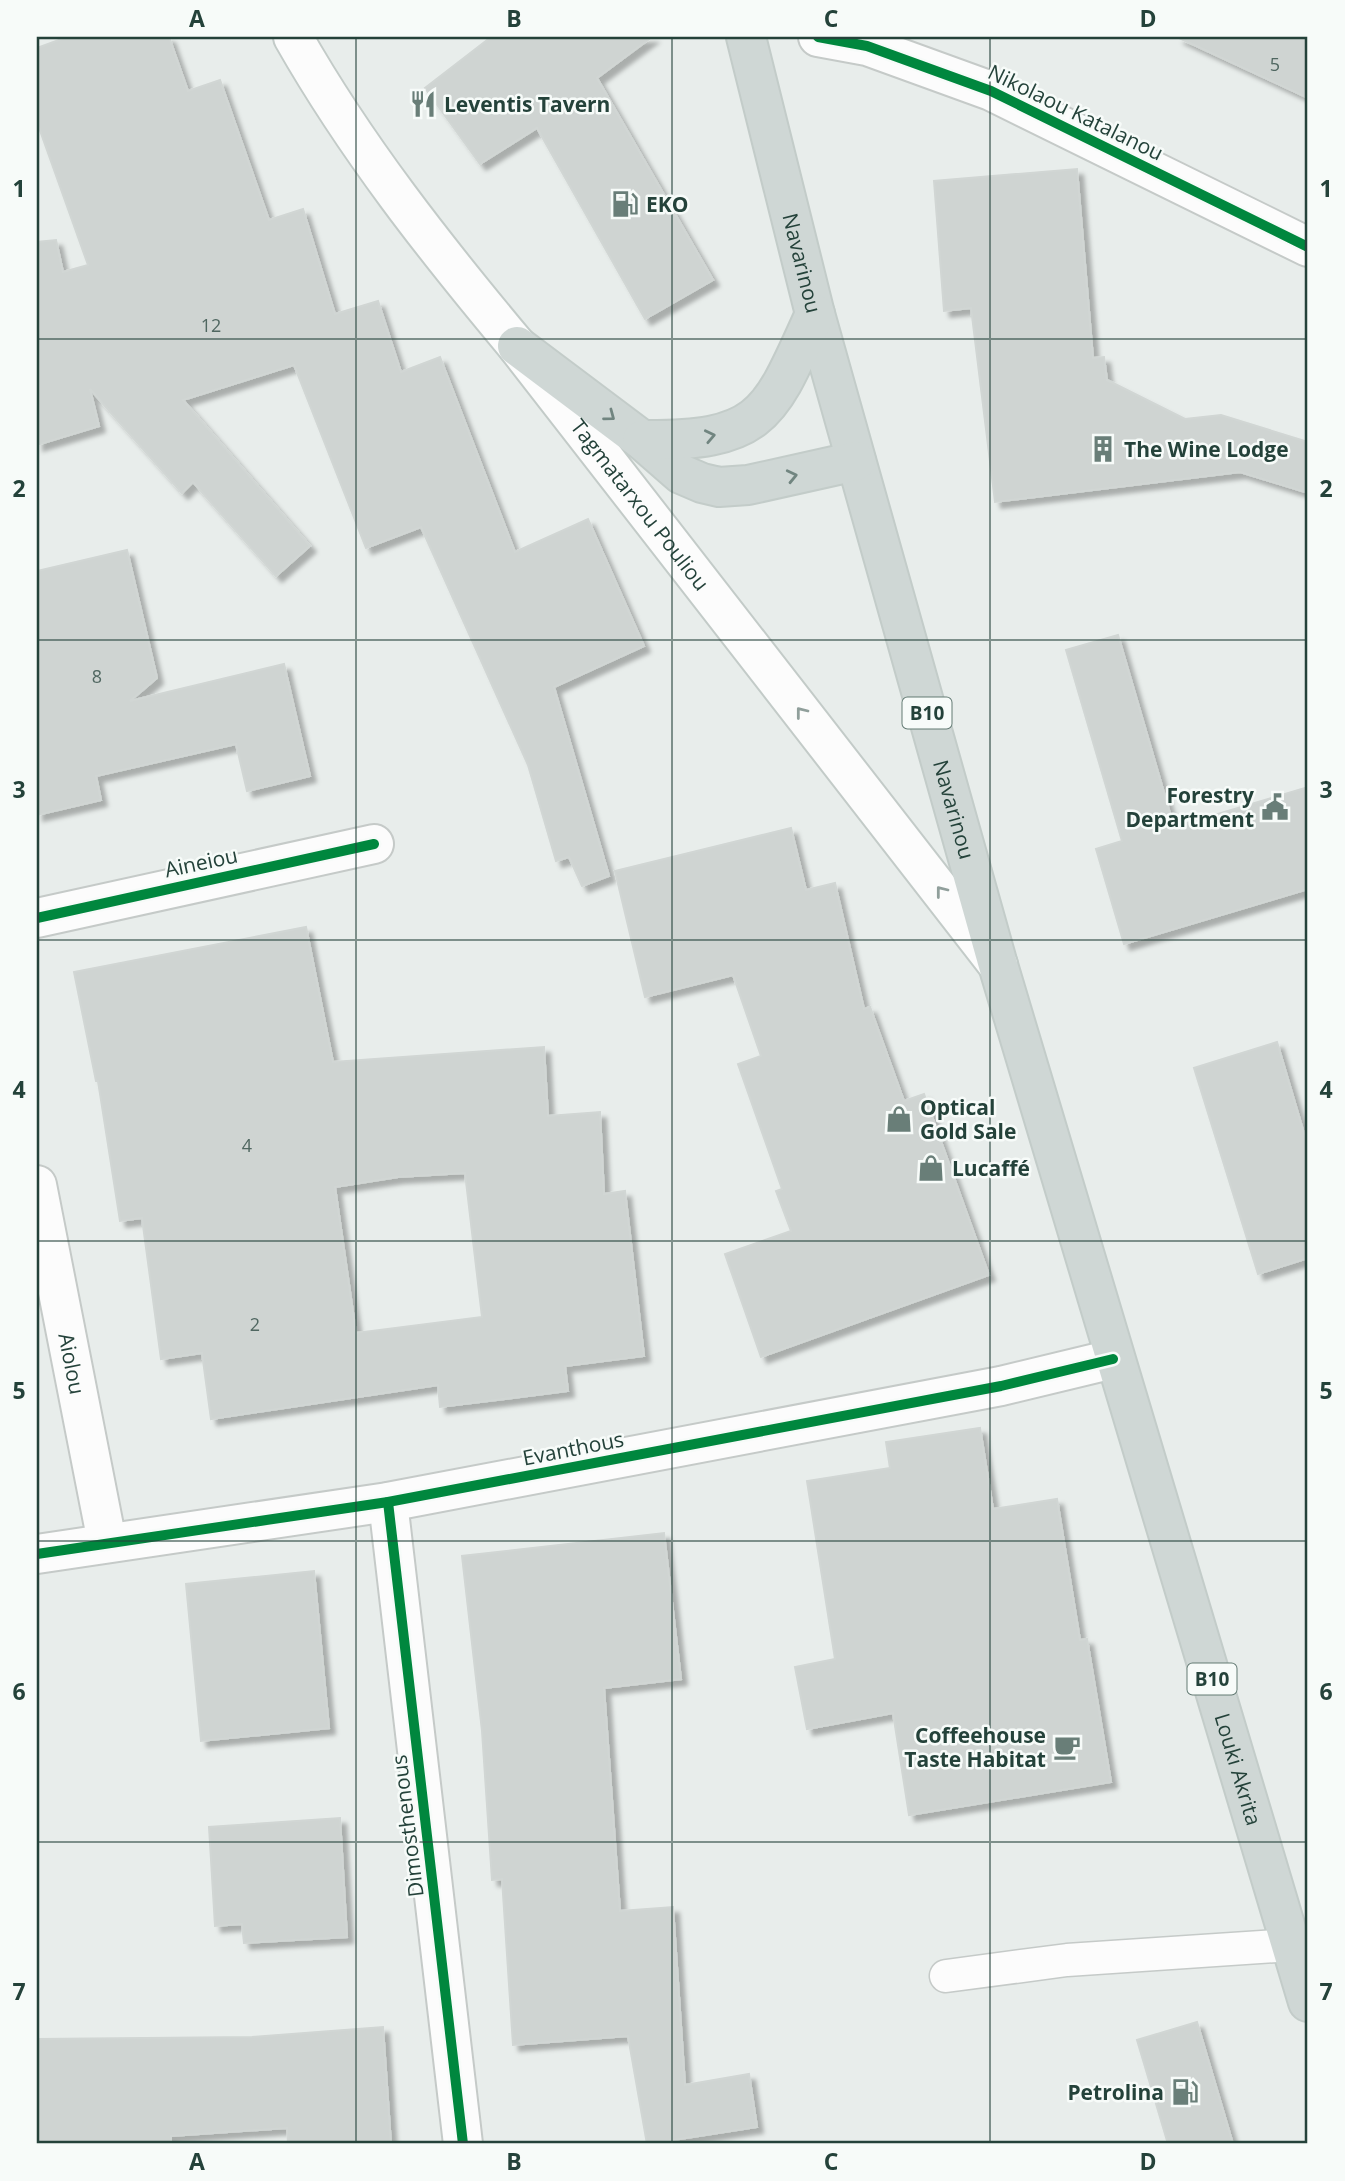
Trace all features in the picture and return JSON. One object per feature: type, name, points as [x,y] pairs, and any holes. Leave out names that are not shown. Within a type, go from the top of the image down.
[{"type":"main road","name":"Navarinou","points":[[746,37],[815,314],[856,461],[998,965],[1113,1359],[1133,1414]]},
{"type":"main road","points":[[642,440],[707,438],[734,430],[760,415],[781,390],[815,314]]},
{"type":"main road","points":[[517,346],[642,440],[681,474],[719,487],[748,485],[856,461]]},
{"type":"main road","name":"Louki Akrita","points":[[1133,1414],[1308,2002]]},
{"type":"street","name":"Tagmatarxou Pouliou","points":[[293,37],[315,76],[440,254],[517,346],[998,965]]},
{"type":"street","name":"Nikolaou Katalanou","points":[[818,37],[867,46],[991,91],[1308,247]]},
{"type":"street","name":"Aineiou","points":[[37,918],[374,844]]},
{"type":"street","name":"Aiolou","points":[[37,1185],[107,1542]]},
{"type":"street","name":"Evanthous","points":[[37,1554],[388,1502],[1001,1386],[1113,1359]]},
{"type":"street","name":"Dimosthenous","points":[[388,1502],[463,2144]]},
{"type":"lane","points":[[946,1976],[1067,1960],[1291,1945]]},
{"type":"building","points":[[67,37],[169,37],[188,91],[220,80],[269,220],[303,209],[335,314],[378,301],[401,372],[440,357],[515,552],[588,519],[644,646],[554,687],[609,876],[582,886],[569,857],[556,861],[528,765],[421,527],[366,548],[294,365],[183,400],[310,546],[276,576],[193,482],[182,493],[90,389],[99,426],[37,445],[37,242],[56,240],[63,272],[88,265],[37,122],[37,48]]},
{"type":"building","points":[[491,37],[652,37],[597,78],[713,280],[645,319],[537,128],[480,164],[425,88]]},
{"type":"building","points":[[1177,37],[1308,37],[1308,98]]},
{"type":"building","points":[[1077,169],[1093,358],[1104,357],[1107,380],[1185,419],[1221,415],[1308,442],[1308,493],[1240,472],[995,502],[971,308],[944,311],[934,181]]},
{"type":"building","points":[[127,550],[157,678],[130,701],[284,664],[310,776],[247,791],[236,744],[96,776],[101,800],[37,815],[37,571]]},
{"type":"building","name":"Forestry Department","points":[[1118,635],[1174,827],[1308,787],[1308,889],[1124,944],[1096,849],[1122,841],[1066,650]]},
{"type":"building","points":[[791,828],[806,890],[835,883],[864,1009],[870,1007],[904,1101],[924,1094],[989,1275],[761,1357],[725,1254],[791,1231],[776,1191],[782,1189],[738,1064],[761,1056],[733,975],[645,997],[615,871]]},
{"type":"building","points":[[306,927],[333,1062],[544,1047],[548,1116],[600,1112],[604,1194],[625,1191],[644,1356],[565,1366],[568,1391],[440,1407],[438,1385],[211,1419],[202,1353],[161,1359],[142,1218],[120,1221],[98,1081],[74,972]],"holes":[[[465,1173],[482,1317],[356,1333],[335,1187],[398,1177]]]},
{"type":"building","points":[[1277,1042],[1308,1147],[1308,1258],[1258,1274],[1194,1068]]},
{"type":"building","points":[[980,1428],[993,1509],[1057,1499],[1080,1640],[1087,1639],[1111,1782],[909,1815],[893,1713],[807,1729],[795,1667],[835,1659],[807,1481],[890,1468],[886,1442]]},
{"type":"building","points":[[664,1533],[681,1679],[604,1688],[620,1911],[673,1907],[685,2085],[749,2074],[757,2127],[647,2144],[628,2036],[513,2045],[502,1879],[492,1880],[482,1731],[462,1556]]},
{"type":"building","points":[[314,1571],[329,1728],[201,1741],[186,1584]]},
{"type":"building","points":[[340,1818],[347,1937],[244,1943],[242,1924],[215,1926],[209,1827]]},
{"type":"building","name":"Petrolina","points":[[1197,2022],[1233,2144],[1168,2144],[1137,2040]]},
{"type":"building","points":[[383,2027],[391,2144],[288,2144],[287,2128],[171,2136],[171,2144],[37,2144],[37,2039],[252,2037]]},
{"type":"cycle path","points":[[818,37],[867,46],[991,91],[1308,247]]},
{"type":"cycle path","points":[[37,918],[374,844]]},
{"type":"cycle path","points":[[37,1554],[388,1502],[1001,1386],[1113,1359]]},
{"type":"cycle path","points":[[388,1502],[463,2144]]},
{"type":"place","name":"Leventis Tavern","points":[[423,104]]},
{"type":"place","name":"EKO","points":[[625,204]]},
{"type":"place","name":"The Wine Lodge","points":[[1103,449]]},
{"type":"place","name":"Forestry Department","points":[[1275,807]]},
{"type":"place","name":"Optical Gold Sale","points":[[899,1119]]},
{"type":"place","name":"Lucaffé","points":[[931,1168]]},
{"type":"place","name":"Coffeehouse Taste Habitat","points":[[1067,1747]]},
{"type":"place","name":"Petrolina","points":[[1185,2092]]}]
